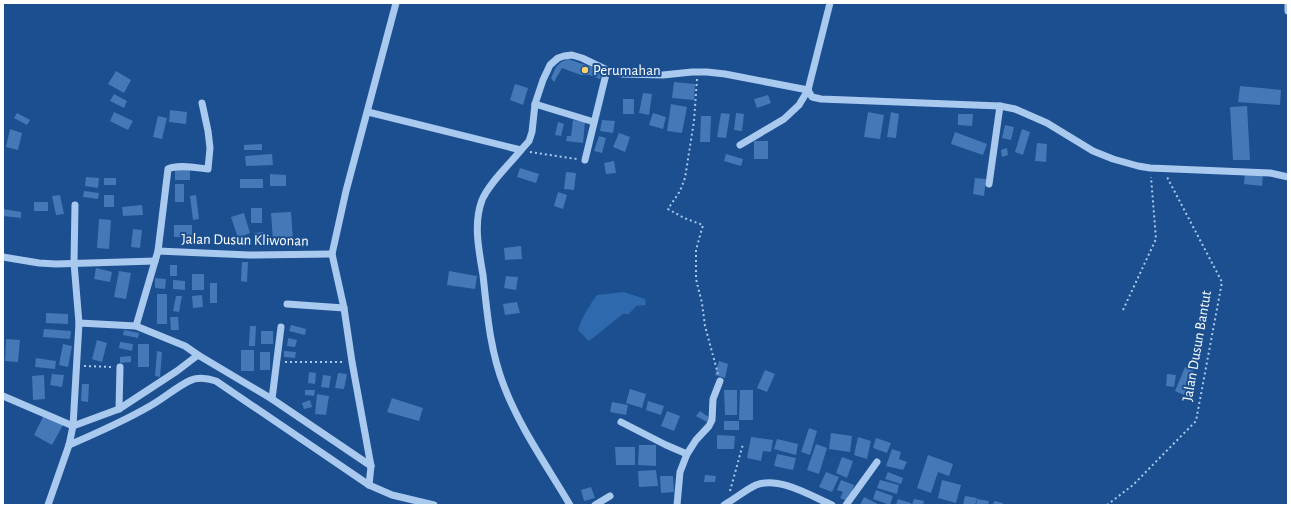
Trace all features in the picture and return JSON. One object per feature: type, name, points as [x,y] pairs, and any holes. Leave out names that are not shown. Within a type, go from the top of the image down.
[{"type":"street","points":[[370,481],[370,466],[344,308],[332,254],[346,191],[396,3]]},
{"type":"street","points":[[740,145],[784,119],[799,105],[808,90],[830,3]]},
{"type":"street","points":[[1288,3],[1288,10]]},
{"type":"street","points":[[570,505],[519,421],[504,385],[490,329],[477,230],[479,211],[483,199],[493,183],[528,141],[532,132],[535,104],[543,80],[550,65],[558,58],[572,55],[607,70],[623,74],[663,75],[698,72],[725,74],[808,90],[812,97],[821,99],[1000,106],[1015,109],[1048,123],[1093,151],[1150,168],[1270,173],[1288,177]]},
{"type":"street","points":[[585,160],[607,70]]},
{"type":"street","points":[[136,326],[158,251],[168,169],[178,167],[208,169],[210,148],[202,103]]},
{"type":"street","points":[[535,104],[594,122]]},
{"type":"street","points":[[989,184],[1000,106]]},
{"type":"street","points":[[368,112],[521,150]]},
{"type":"street","points":[[48,505],[70,443],[73,426],[79,323],[74,263],[75,205]]},
{"type":"street","name":"Jalan Dusun Kliwonan","points":[[158,251],[249,255],[332,254]]},
{"type":"street","points":[[3,257],[39,263],[56,264],[155,261]]},
{"type":"street","points":[[287,304],[344,308]]},
{"type":"street","points":[[79,323],[136,326],[185,346],[272,399],[370,466]]},
{"type":"street","points":[[272,399],[278,362],[281,327]]},
{"type":"street","points":[[3,396],[73,426],[119,409],[153,388],[198,355]]},
{"type":"street","points":[[119,409],[120,367]]},
{"type":"street","points":[[70,443],[121,422],[189,381],[202,378],[209,379],[216,381],[392,495],[434,505]]},
{"type":"street","points":[[677,505],[680,472],[687,454],[712,420],[713,402],[720,381]]},
{"type":"street","points":[[153,388],[161,398]]},
{"type":"street","points":[[621,422],[687,454]]},
{"type":"street","points":[[846,505],[877,462]]},
{"type":"street","points":[[726,504],[755,486],[774,483],[797,490],[832,505]]},
{"type":"street","points":[[595,505],[610,496]]},
{"type":"path","points":[[698,72],[694,121],[684,178],[680,192],[668,209],[684,218],[703,225],[696,250],[696,279],[702,303],[704,326],[720,381]]},
{"type":"path","points":[[521,150],[585,160]]},
{"type":"path","points":[[1123,310],[1156,239],[1150,168]]},
{"type":"path","name":"Jalan Dusun Bantut","points":[[1107,505],[1133,485],[1196,421],[1222,282],[1162,168]]},
{"type":"path","points":[[278,362],[352,362]]},
{"type":"path","points":[[77,365],[120,367]]},
{"type":"path","points":[[726,504],[742,444]]},
{"type":"shaded area","points":[[624,292],[645,299],[646,305],[636,306],[629,314],[623,314],[589,341],[578,330],[586,312],[597,295]]},
{"type":"building","name":"Perumahan","points":[[568,59],[603,71],[600,79],[589,75],[581,75],[562,68],[554,82],[551,78],[556,67],[561,62]]},
{"type":"building","points":[[116,71],[131,80],[124,93],[108,84]]},
{"type":"building","points":[[674,82],[695,84],[694,100],[672,98]]},
{"type":"building","points":[[515,84],[528,88],[523,105],[510,100]]},
{"type":"building","points":[[1240,86],[1281,90],[1280,105],[1238,102]]},
{"type":"building","points":[[643,93],[652,94],[649,115],[639,113]]},
{"type":"building","points":[[114,94],[127,101],[124,108],[110,101]]},
{"type":"building","points":[[768,95],[771,103],[757,108],[754,99]]},
{"type":"building","points":[[623,99],[634,99],[634,114],[623,114]]},
{"type":"building","points":[[671,104],[687,107],[682,133],[667,131]]},
{"type":"building","points":[[1247,106],[1250,160],[1233,160],[1230,107]]},
{"type":"building","points":[[170,110],[187,112],[186,124],[169,122]]},
{"type":"building","points":[[114,112],[133,121],[128,130],[110,121]]},
{"type":"building","points":[[868,112],[884,115],[880,139],[864,137]]},
{"type":"building","points":[[891,112],[899,114],[896,138],[887,137]]},
{"type":"building","points":[[17,113],[30,120],[27,125],[14,118]]},
{"type":"building","points":[[653,113],[666,117],[663,129],[649,125]]},
{"type":"building","points":[[721,113],[730,114],[726,138],[717,137]]},
{"type":"building","points":[[736,113],[744,114],[742,131],[734,130]]},
{"type":"building","points":[[958,114],[973,114],[972,126],[958,125]]},
{"type":"building","points":[[158,116],[167,118],[162,139],[153,137]]},
{"type":"building","points":[[701,116],[711,116],[710,142],[700,142]]},
{"type":"building","points":[[573,120],[585,122],[583,143],[566,141],[567,136],[571,136]]},
{"type":"building","points":[[602,120],[615,121],[613,133],[600,131]]},
{"type":"building","points":[[558,122],[564,124],[561,136],[555,135]]},
{"type":"building","points":[[1005,125],[1014,127],[1011,140],[1002,138]]},
{"type":"building","points":[[10,129],[22,133],[18,150],[6,147]]},
{"type":"building","points":[[1022,129],[1030,132],[1023,155],[1015,152]]},
{"type":"building","points":[[955,132],[987,144],[983,155],[951,144]]},
{"type":"building","points":[[619,133],[630,137],[625,152],[613,147]]},
{"type":"building","points":[[599,136],[606,138],[602,153],[594,151]]},
{"type":"building","points":[[754,141],[768,141],[768,159],[754,159]]},
{"type":"building","points":[[1037,143],[1047,144],[1046,162],[1035,161]]},
{"type":"building","points":[[262,144],[262,150],[244,150],[244,145]]},
{"type":"building","points":[[1007,148],[1008,155],[1002,157],[1001,150]]},
{"type":"building","points":[[272,154],[273,165],[246,166],[245,156]]},
{"type":"building","points":[[726,154],[743,159],[741,166],[724,161]]},
{"type":"building","points":[[614,161],[616,173],[606,174],[604,163]]},
{"type":"building","points":[[520,168],[539,174],[536,183],[517,177]]},
{"type":"building","points":[[175,170],[190,170],[190,180],[175,180]]},
{"type":"building","points":[[566,172],[576,173],[574,190],[564,189]]},
{"type":"building","points":[[1245,172],[1263,174],[1262,186],[1244,184]]},
{"type":"building","points":[[270,174],[286,175],[286,186],[270,186]]},
{"type":"building","points":[[86,177],[99,178],[98,188],[85,186]]},
{"type":"building","points":[[104,178],[116,178],[116,185],[104,185]]},
{"type":"building","points":[[975,178],[986,179],[984,196],[973,194]]},
{"type":"building","points":[[240,179],[263,179],[263,188],[240,188]]},
{"type":"building","points":[[175,184],[184,184],[184,202],[175,202]]},
{"type":"building","points":[[84,191],[99,193],[98,199],[83,197]]},
{"type":"building","points":[[558,192],[567,195],[563,209],[554,206]]},
{"type":"building","points":[[60,195],[64,214],[56,215],[52,196]]},
{"type":"building","points":[[104,195],[114,195],[114,207],[104,207]]},
{"type":"building","points":[[196,195],[199,219],[193,220],[190,196]]},
{"type":"building","points":[[34,202],[48,202],[48,211],[34,211]]},
{"type":"building","points":[[142,205],[143,215],[123,216],[122,207]]},
{"type":"building","points":[[251,208],[262,208],[262,223],[251,223]]},
{"type":"building","points":[[3,209],[21,212],[21,218],[3,216]]},
{"type":"building","points":[[291,212],[293,240],[273,241],[271,213]]},
{"type":"building","points":[[244,213],[250,233],[238,238],[231,217]]},
{"type":"building","points":[[99,219],[111,220],[109,249],[97,248]]},
{"type":"building","points":[[174,225],[192,225],[192,237],[174,237]]},
{"type":"building","points":[[133,229],[142,230],[140,248],[131,247]]},
{"type":"building","points":[[264,232],[265,245],[255,245],[254,233]]},
{"type":"building","points":[[521,246],[522,259],[505,260],[504,248]]},
{"type":"building","points":[[242,262],[248,262],[247,282],[241,281]]},
{"type":"building","points":[[170,265],[177,265],[177,276],[170,276]]},
{"type":"building","points":[[96,268],[112,272],[110,282],[94,279]]},
{"type":"building","points":[[119,271],[131,273],[126,299],[114,297]]},
{"type":"building","points":[[449,271],[477,276],[475,289],[447,285]]},
{"type":"building","points":[[192,274],[204,274],[204,290],[192,290]]},
{"type":"building","points":[[506,276],[518,277],[516,290],[504,288]]},
{"type":"building","points":[[155,278],[166,279],[165,289],[155,288]]},
{"type":"building","points":[[173,280],[185,281],[185,290],[173,289]]},
{"type":"building","points":[[210,283],[217,283],[217,303],[210,303]]},
{"type":"building","points":[[157,294],[167,294],[167,324],[157,324]]},
{"type":"building","points":[[202,295],[203,307],[193,308],[192,296]]},
{"type":"building","points":[[176,296],[182,296],[179,312],[173,311]]},
{"type":"building","points":[[517,302],[520,313],[505,315],[503,304]]},
{"type":"building","points":[[46,313],[68,314],[68,324],[46,323]]},
{"type":"building","points":[[170,317],[178,317],[179,330],[171,330]]},
{"type":"building","points":[[291,325],[306,329],[305,335],[289,331]]},
{"type":"building","points":[[250,326],[256,326],[255,346],[249,346]]},
{"type":"building","points":[[44,329],[71,331],[70,339],[43,337]]},
{"type":"building","points":[[124,330],[139,333],[138,338],[123,335]]},
{"type":"building","points":[[261,331],[273,331],[273,344],[261,344]]},
{"type":"building","points":[[288,338],[297,340],[295,347],[287,346]]},
{"type":"building","points":[[6,339],[20,340],[18,362],[5,361]]},
{"type":"building","points":[[97,340],[107,343],[102,362],[92,359]]},
{"type":"building","points":[[120,342],[133,344],[132,351],[119,348]]},
{"type":"building","points":[[63,344],[72,346],[68,367],[59,365]]},
{"type":"building","points":[[138,344],[149,344],[149,367],[138,367]]},
{"type":"building","points":[[241,350],[254,350],[254,371],[241,371]]},
{"type":"building","points":[[157,351],[162,352],[160,377],[155,376]]},
{"type":"building","points":[[284,351],[296,352],[295,358],[284,357]]},
{"type":"building","points":[[260,352],[270,352],[270,370],[260,370]]},
{"type":"building","points":[[131,356],[131,362],[120,363],[120,357]]},
{"type":"building","points":[[36,358],[56,361],[55,369],[35,367]]},
{"type":"building","points":[[719,361],[728,364],[725,378],[715,375]]},
{"type":"building","points":[[1185,367],[1194,371],[1184,395],[1175,391]]},
{"type":"building","points":[[765,370],[775,374],[767,392],[757,388]]},
{"type":"building","points":[[309,372],[316,373],[315,384],[308,383]]},
{"type":"building","points":[[338,373],[347,374],[344,389],[335,388]]},
{"type":"building","points":[[52,374],[64,375],[62,387],[50,385]]},
{"type":"building","points":[[1167,374],[1176,375],[1174,387],[1166,386]]},
{"type":"building","points":[[44,375],[45,399],[33,400],[32,376]]},
{"type":"building","points":[[323,375],[331,376],[329,388],[321,387]]},
{"type":"building","points":[[82,384],[89,384],[88,402],[81,401]]},
{"type":"building","points":[[630,389],[646,394],[642,408],[626,403]]},
{"type":"building","points":[[305,390],[315,390],[314,396],[305,395]]},
{"type":"building","points":[[724,390],[737,390],[737,415],[725,415]]},
{"type":"building","points":[[740,390],[753,390],[753,420],[739,420]]},
{"type":"building","points":[[317,394],[329,396],[326,415],[315,414]]},
{"type":"building","points":[[392,398],[423,408],[419,421],[387,412]]},
{"type":"building","points":[[310,400],[312,407],[304,409],[302,403]]},
{"type":"building","points":[[648,401],[664,406],[661,415],[646,410]]},
{"type":"building","points":[[612,402],[628,405],[626,415],[610,412]]},
{"type":"building","points":[[667,411],[680,416],[674,431],[661,426]]},
{"type":"building","points":[[700,411],[710,418],[707,422],[696,416]]},
{"type":"building","points":[[44,415],[63,425],[52,445],[34,435]]},
{"type":"building","points":[[724,421],[739,421],[739,430],[724,430]]},
{"type":"building","points":[[809,428],[817,431],[810,455],[801,452]]},
{"type":"building","points":[[831,433],[852,436],[850,452],[829,449]]},
{"type":"building","points":[[717,435],[735,436],[734,449],[717,449]]},
{"type":"building","points":[[751,437],[773,440],[771,452],[763,451],[761,461],[747,458]]},
{"type":"building","points":[[858,437],[871,441],[867,459],[854,455]]},
{"type":"building","points":[[876,438],[891,443],[887,453],[873,448]]},
{"type":"building","points":[[777,439],[798,444],[796,455],[774,449]]},
{"type":"building","points":[[816,444],[827,448],[819,474],[807,470]]},
{"type":"building","points":[[639,445],[656,445],[656,466],[638,465]]},
{"type":"building","points":[[615,447],[635,447],[635,465],[616,465]]},
{"type":"building","points":[[892,449],[901,452],[899,459],[907,462],[903,470],[886,466]]},
{"type":"building","points":[[777,454],[796,458],[793,470],[774,466]]},
{"type":"building","points":[[928,455],[953,464],[949,476],[938,472],[931,493],[917,488]]},
{"type":"building","points":[[842,457],[853,461],[847,478],[836,473]]},
{"type":"building","points":[[656,470],[658,486],[639,487],[638,471]]},
{"type":"building","points":[[826,472],[839,477],[832,492],[819,487]]},
{"type":"building","points":[[888,472],[903,478],[901,484],[885,479]]},
{"type":"building","points":[[705,475],[716,476],[715,482],[704,482]]},
{"type":"building","points":[[660,476],[673,476],[674,492],[661,493]]},
{"type":"building","points":[[841,480],[854,485],[847,501],[840,498],[843,492],[837,490]]},
{"type":"building","points":[[880,480],[899,485],[897,494],[877,488]]},
{"type":"building","points":[[942,480],[961,485],[956,503],[938,498]]},
{"type":"building","points":[[591,487],[595,498],[584,501],[581,490]]},
{"type":"building","points":[[876,490],[893,496],[890,505],[873,499]]},
{"type":"building","points":[[965,496],[977,498],[975,505],[963,505]]},
{"type":"building","points":[[864,497],[880,505],[860,505]]},
{"type":"building","points":[[898,499],[911,503],[911,505],[896,505]]},
{"type":"building","points":[[914,499],[924,501],[923,505],[912,505]]},
{"type":"building","points":[[977,499],[989,501],[988,505],[976,505]]},
{"type":"building","points":[[994,501],[1003,503],[1003,505],[993,505]]},
{"type":"place","name":"Perumahan","points":[[585,70]]}]
